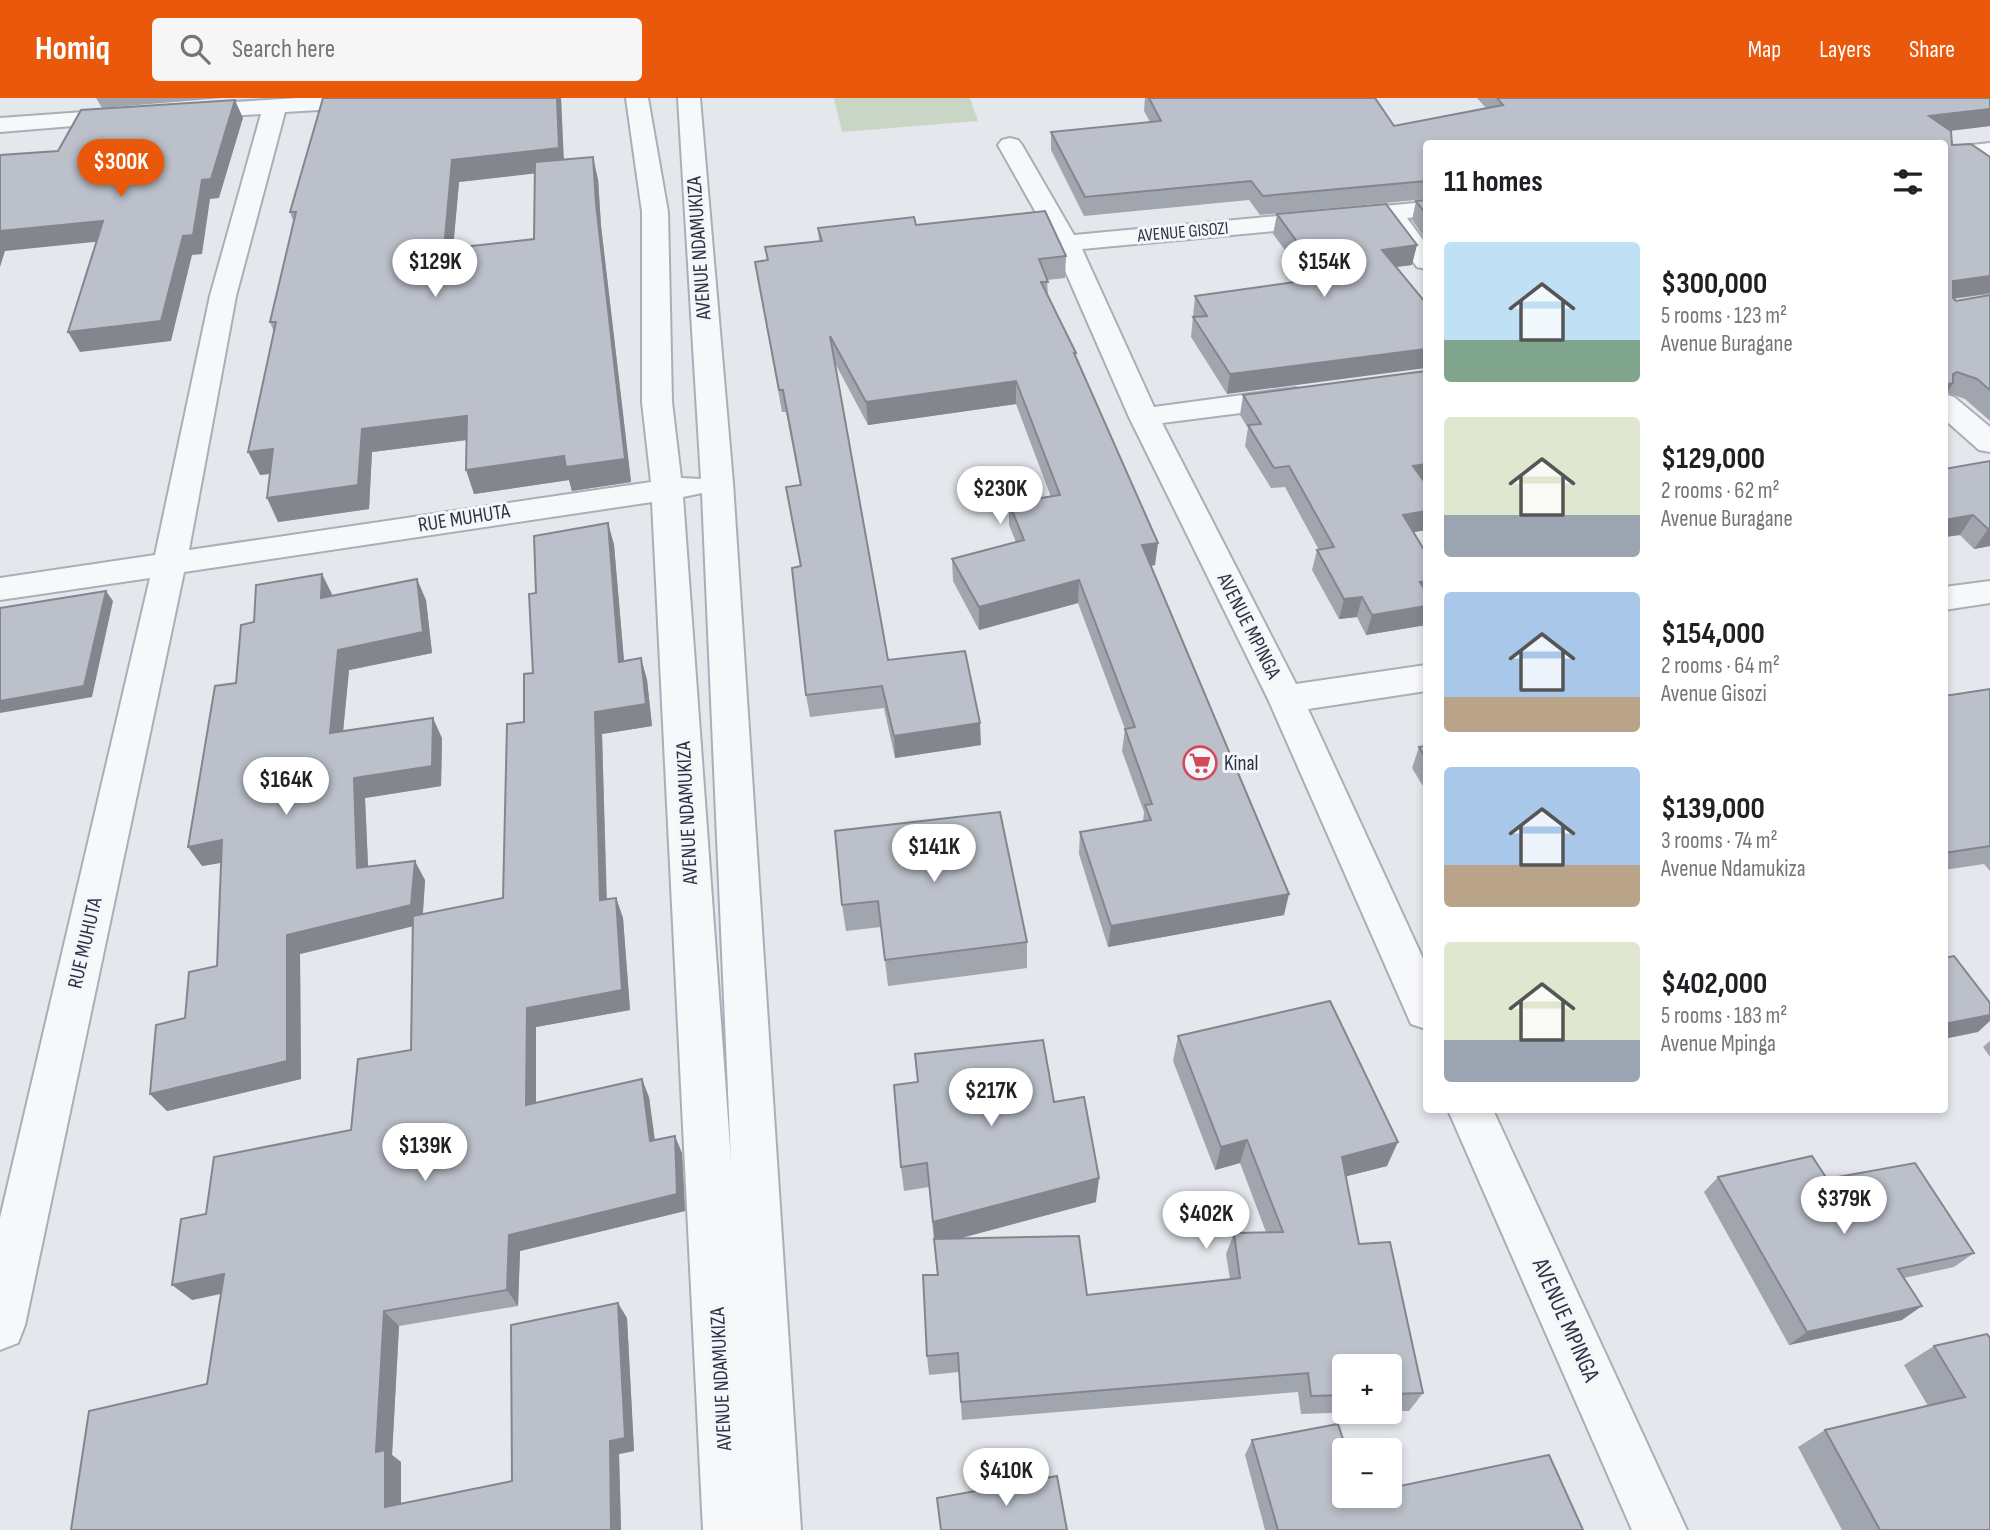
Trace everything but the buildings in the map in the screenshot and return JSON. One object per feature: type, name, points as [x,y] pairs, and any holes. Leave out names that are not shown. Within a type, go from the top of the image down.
[{"type":"street","points":[[0,125],[404,98]]},
{"type":"street","name":"AVENUE NDAMUKIZA","points":[[637,98],[654,212],[657,402],[667,488],[730,1530]]},
{"type":"street","name":"AVENUE NDAMUKIZA","points":[[689,98],[717,483],[774,1530]]},
{"type":"street","name":"RUE MUHUTA","points":[[0,1325],[170,562],[223,296],[275,106]]},
{"type":"street","name":"AVENUE MPINGA","points":[[1010,145],[1066,243],[1144,417],[1286,699],[1423,1004]]},
{"type":"street","points":[[1948,155],[1988,152]]},
{"type":"street","name":"AVENUE GISOZI","points":[[1066,243],[1423,209]]},
{"type":"street","points":[[1391,213],[1423,257]]},
{"type":"street","points":[[1144,417],[1319,394]]},
{"type":"street","points":[[1948,406],[1990,443]]},
{"type":"street","name":"RUE MUHUTA","points":[[0,589],[667,488],[717,483]]},
{"type":"street","points":[[1948,597],[1990,592]]},
{"type":"street","points":[[1286,699],[1423,678]]},
{"type":"street","name":"AVENUE MPINGA","points":[[1472,1113],[1661,1530]]},
{"type":"green space","points":[[834,98],[970,98],[978,121],[842,132]]},
{"type":"place","name":"Kinal","points":[[1200,763]]}]
